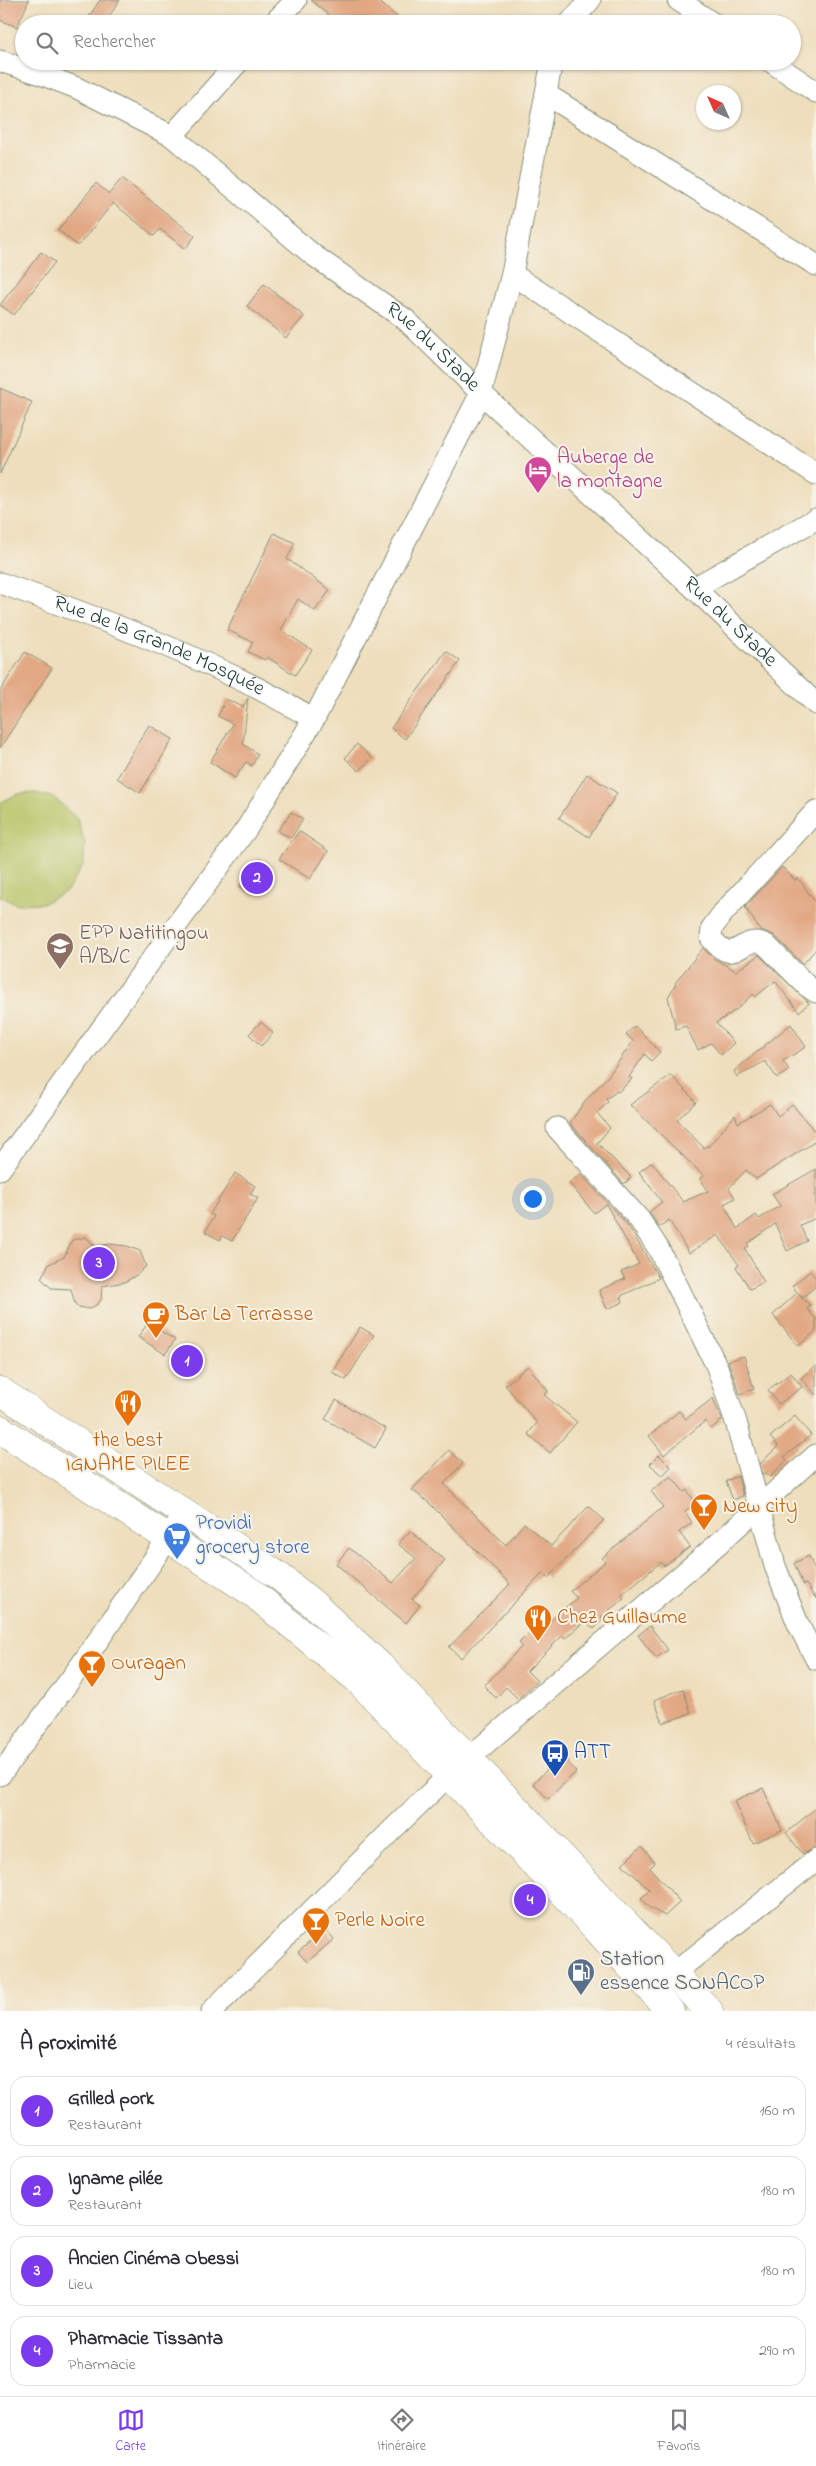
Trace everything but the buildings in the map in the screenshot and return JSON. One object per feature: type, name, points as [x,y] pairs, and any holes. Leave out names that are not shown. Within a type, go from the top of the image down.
[{"type":"highway","points":[[0,1424],[8,1396],[280,1576],[380,1666],[459,1767]]},
{"type":"highway","points":[[0,1430],[253,1593],[306,1635],[459,1767],[602,1917],[673,1974],[709,2011]]},
{"type":"highway","points":[[602,1917],[670,2011]]},
{"type":"street","points":[[282,15],[296,0]]},
{"type":"street","points":[[577,15],[590,0]]},
{"type":"street","points":[[678,0],[700,15]]},
{"type":"street","name":"Rue du Stade","points":[[0,61],[15,65]]},
{"type":"street","name":"Rue du Stade","points":[[31,70],[77,88],[172,136],[314,255],[406,320],[481,393],[812,695]]},
{"type":"street","points":[[172,136],[231,70]]},
{"type":"street","points":[[0,1169],[246,828],[314,720],[481,393],[512,274],[550,70]]},
{"type":"street","points":[[783,70],[816,92]]},
{"type":"street","points":[[546,94],[816,265]]},
{"type":"street","points":[[512,274],[816,474]]},
{"type":"street","points":[[694,588],[816,519]]},
{"type":"street","name":"Rue de la Grande Mosquée","points":[[0,583],[167,645],[212,664],[274,696],[314,720]]},
{"type":"street","points":[[816,811],[723,913],[712,928],[711,938],[720,949],[726,952],[734,952],[752,942],[758,941],[765,944],[807,986],[816,992]]},
{"type":"street","points":[[558,1128],[639,1219],[658,1248],[717,1367],[736,1422],[775,1566],[798,1624],[816,1659]]},
{"type":"street","points":[[212,2011],[393,1828],[459,1767],[760,1507],[816,1455]]},
{"type":"street","points":[[2,1768],[81,1666],[185,1514]]},
{"type":"street","points":[[673,1974],[816,1860]]},
{"type":"green space","points":[[36,793],[55,798],[77,819],[85,843],[84,864],[67,891],[44,903],[17,904],[0,896],[0,803],[17,794]]},
{"type":"place","name":"Auberge de la montagne","points":[[538,494]]},
{"type":"place","name":"Igname pilée","points":[[257,878]]},
{"type":"place","name":"EPP Natitingou A/B/C","points":[[60,970]]},
{"type":"place","name":"Ancien Cinéma Obessi","points":[[99,1263]]},
{"type":"place","name":"Bar La Terrasse","points":[[156,1339]]},
{"type":"place","name":"Grilled pork","points":[[187,1361]]},
{"type":"place","name":"the best IGNAME PILEE","points":[[128,1427]]},
{"type":"place","name":"New city","points":[[704,1531]]},
{"type":"place","name":"Providi grocery store","points":[[177,1560]]},
{"type":"place","name":"Chez Guillaume","points":[[538,1642]]},
{"type":"place","name":"Ouragan","points":[[92,1688]]},
{"type":"place","name":"ATT","points":[[555,1777]]},
{"type":"place","name":"Pharmacie Tissanta","points":[[530,1900]]},
{"type":"place","name":"Perle Noire","points":[[316,1945]]},
{"type":"place","name":"Station essence SONACOP","points":[[581,1996]]}]
